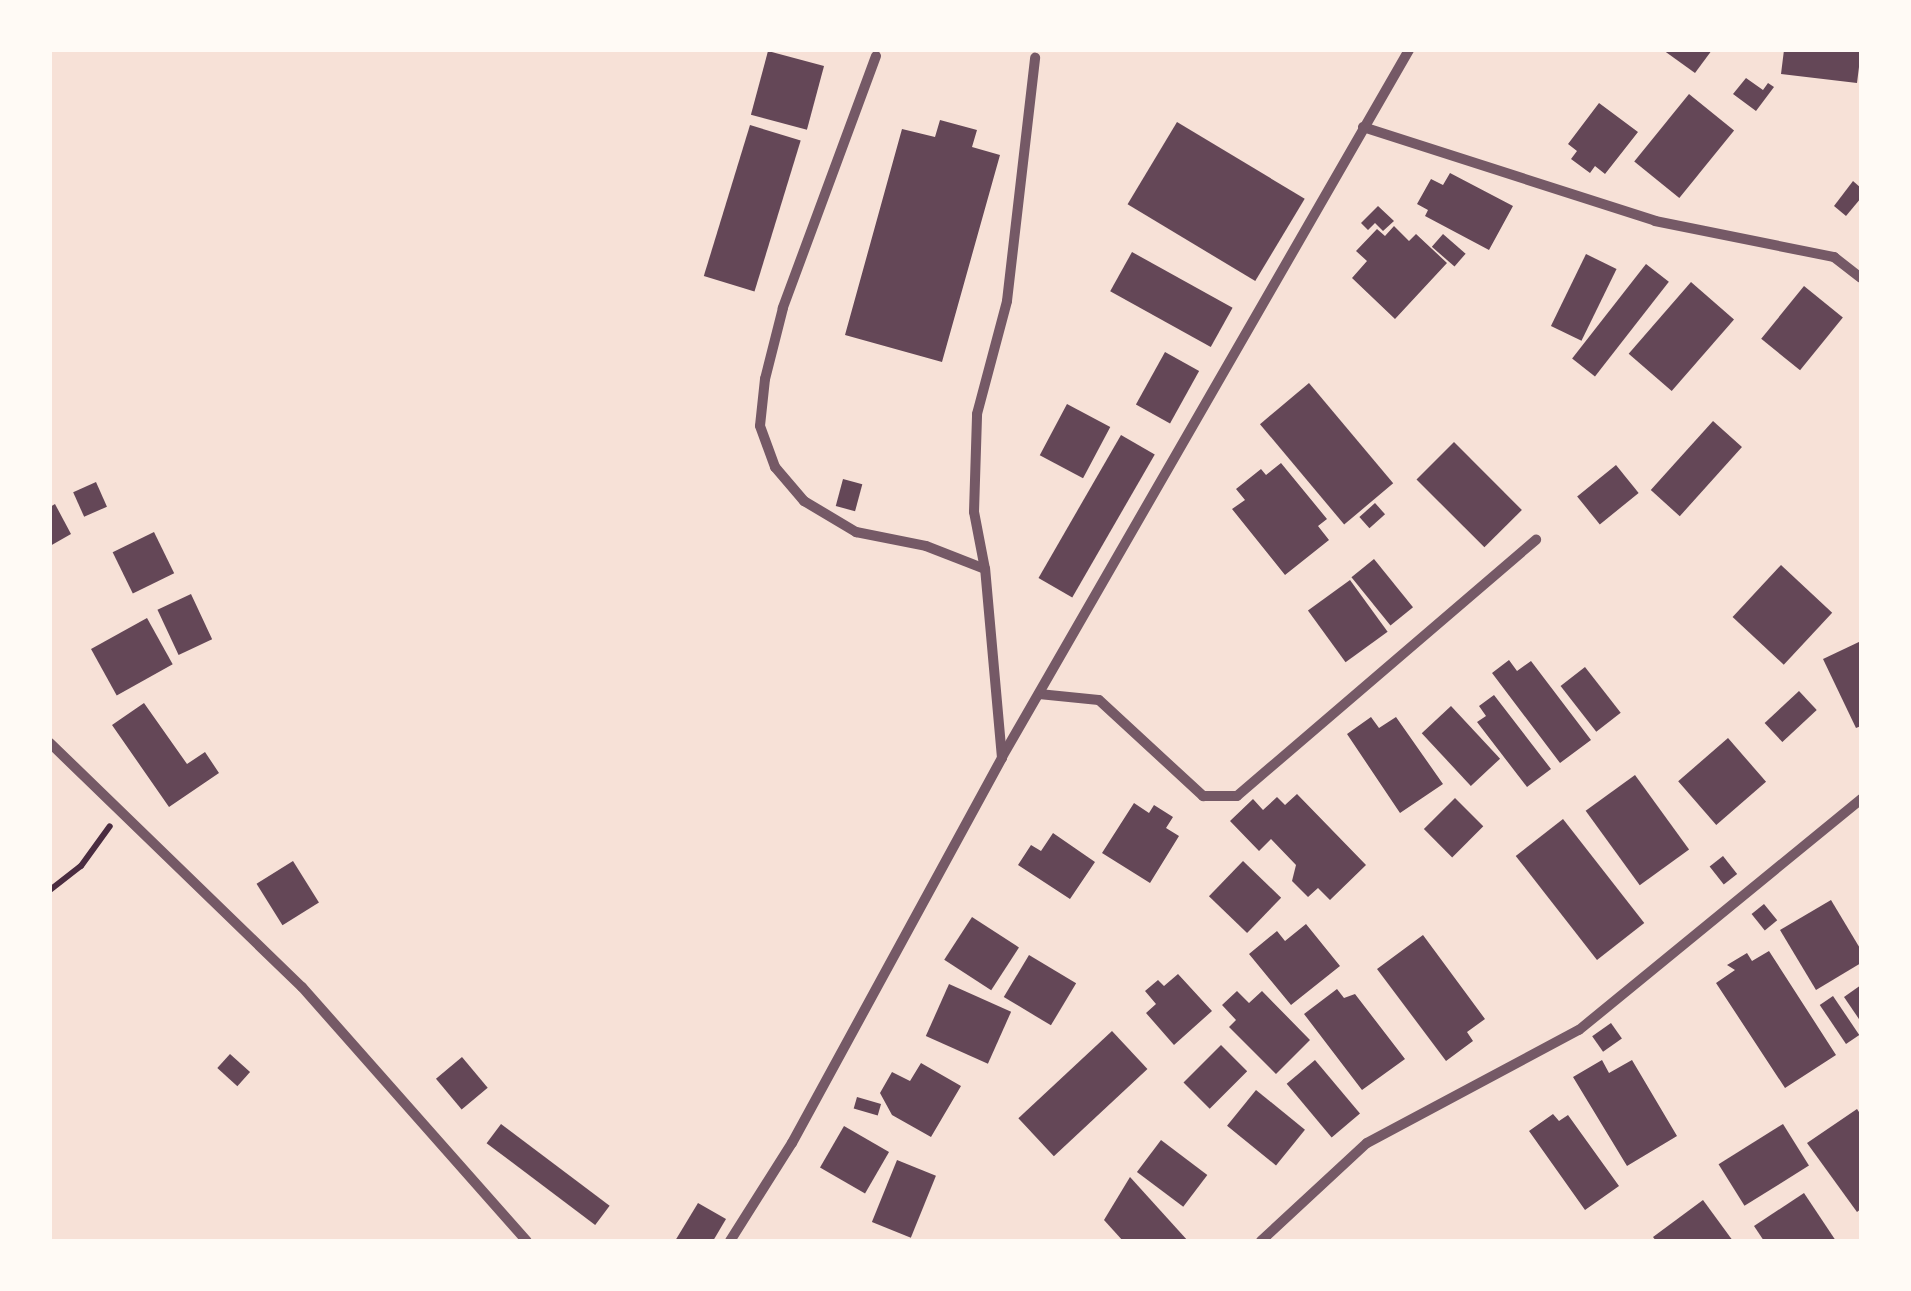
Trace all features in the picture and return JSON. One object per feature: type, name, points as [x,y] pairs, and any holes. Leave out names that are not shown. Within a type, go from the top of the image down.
[{"type":"street","points":[[730,1241],[792,1143],[1002,758],[1408,50]]},
{"type":"street","points":[[876,56],[783,308],[765,379],[760,426],[775,467],[804,500],[856,532],[926,546],[985,570]]},
{"type":"street","points":[[1002,758],[985,570],[974,512],[977,414],[1007,301],[1035,58]]},
{"type":"street","points":[[1363,127],[1655,221],[1834,257],[1861,278]]},
{"type":"street","points":[[1039,694],[1098,700],[1203,796],[1237,796],[1536,540]]},
{"type":"street","points":[[50,744],[122,808],[302,987],[527,1241]]},
{"type":"street","points":[[1262,1241],[1367,1143],[1579,1030],[1861,799]]},
{"type":"path","points":[[50,890],[81,866],[122,808]]},
{"type":"building","points":[[1663,50],[1712,50],[1695,73]]},
{"type":"building","points":[[1784,50],[1861,51],[1857,83],[1781,74]]},
{"type":"building","points":[[768,51],[824,66],[807,130],[751,115]]},
{"type":"building","points":[[1746,78],[1763,90],[1768,83],[1774,87],[1756,111],[1733,94]]},
{"type":"building","points":[[1689,94],[1734,131],[1679,198],[1634,162]]},
{"type":"building","points":[[1599,103],[1638,132],[1605,174],[1595,166],[1590,173],[1571,159],[1577,151],[1568,144]]},
{"type":"building","points":[[940,120],[977,130],[972,147],[1000,155],[942,362],[845,335],[902,129],[935,137]]},
{"type":"building","points":[[1177,122],[1305,199],[1255,281],[1128,204]]},
{"type":"building","points":[[750,125],[801,140],[754,292],[704,276]]},
{"type":"building","points":[[1450,173],[1513,206],[1489,250],[1425,216],[1428,210],[1417,204],[1431,179],[1443,185]]},
{"type":"building","points":[[1853,181],[1861,188],[1861,198],[1846,216],[1834,206]]},
{"type":"building","points":[[1378,206],[1394,221],[1383,231],[1375,223],[1368,230],[1361,223]]},
{"type":"building","points":[[1394,226],[1409,241],[1416,234],[1447,263],[1395,319],[1352,278],[1367,261],[1356,251],[1377,229],[1385,236]]},
{"type":"building","points":[[1443,234],[1466,254],[1454,267],[1432,247]]},
{"type":"building","points":[[1132,252],[1233,308],[1211,347],[1110,291]]},
{"type":"building","points":[[1586,254],[1617,269],[1581,341],[1551,326]]},
{"type":"building","points":[[1646,264],[1669,282],[1595,376],[1572,359]]},
{"type":"building","points":[[1691,282],[1734,319],[1672,391],[1629,354]]},
{"type":"building","points":[[1804,286],[1843,317],[1800,370],[1761,339]]},
{"type":"building","points":[[1165,352],[1199,371],[1170,423],[1136,404]]},
{"type":"building","points":[[1309,383],[1393,483],[1344,524],[1260,424]]},
{"type":"building","points":[[1067,404],[1110,427],[1083,478],[1040,455]]},
{"type":"building","points":[[1713,421],[1742,447],[1680,516],[1651,490]]},
{"type":"building","points":[[1121,435],[1155,454],[1072,597],[1038,578]]},
{"type":"building","points":[[1454,442],[1522,510],[1484,547],[1417,479]]},
{"type":"building","points":[[1281,463],[1327,519],[1318,526],[1329,540],[1285,575],[1232,509],[1245,500],[1236,489],[1261,469],[1266,475]]},
{"type":"building","points":[[1616,465],[1639,493],[1600,524],[1577,496]]},
{"type":"building","points":[[843,479],[862,484],[855,511],[836,506]]},
{"type":"building","points":[[96,482],[107,507],[84,517],[73,492]]},
{"type":"building","points":[[1375,503],[1385,514],[1369,528],[1359,517]]},
{"type":"building","points":[[55,504],[71,534],[50,546],[50,507]]},
{"type":"building","points":[[154,532],[174,573],[133,594],[113,552]]},
{"type":"building","points":[[1374,559],[1413,607],[1390,625],[1351,577]]},
{"type":"building","points":[[1781,565],[1832,613],[1784,665],[1733,617]]},
{"type":"building","points":[[1350,580],[1388,632],[1346,662],[1308,611]]},
{"type":"building","points":[[191,594],[212,639],[179,655],[157,610]]},
{"type":"building","points":[[147,618],[173,664],[117,695],[91,649]]},
{"type":"building","points":[[1861,641],[1861,726],[1856,728],[1823,659]]},
{"type":"building","points":[[1509,660],[1517,671],[1531,661],[1591,740],[1560,763],[1492,673]]},
{"type":"building","points":[[1585,667],[1621,713],[1596,732],[1561,686]]},
{"type":"building","points":[[1799,691],[1817,710],[1782,742],[1765,723]]},
{"type":"building","points":[[1494,695],[1551,769],[1527,787],[1477,722],[1486,716],[1479,706]]},
{"type":"building","points":[[144,703],[187,764],[205,752],[219,773],[169,807],[112,725]]},
{"type":"building","points":[[1451,706],[1500,759],[1471,786],[1422,733]]},
{"type":"building","points":[[1371,717],[1379,728],[1396,717],[1443,784],[1400,813],[1347,734]]},
{"type":"building","points":[[1728,738],[1766,782],[1716,825],[1678,781]]},
{"type":"building","points":[[1635,775],[1689,849],[1640,885],[1586,811]]},
{"type":"building","points":[[1297,794],[1366,865],[1330,900],[1318,888],[1308,897],[1292,881],[1296,865],[1271,839],[1259,851],[1230,821],[1253,799],[1263,810],[1277,797],[1285,805]]},
{"type":"building","points":[[1455,798],[1483,826],[1452,857],[1424,829]]},
{"type":"building","points":[[1134,803],[1149,813],[1154,805],[1173,817],[1166,828],[1179,836],[1150,883],[1102,853]]},
{"type":"building","points":[[1563,819],[1644,923],[1597,960],[1516,856]]},
{"type":"building","points":[[1053,833],[1095,862],[1070,899],[1018,865],[1031,845],[1041,851]]},
{"type":"building","points":[[1723,856],[1737,874],[1724,885],[1710,866]]},
{"type":"building","points":[[293,861],[319,903],[282,925],[257,884]]},
{"type":"building","points":[[1243,861],[1281,898],[1247,933],[1209,896]]},
{"type":"building","points":[[1831,900],[1861,950],[1861,963],[1816,990],[1780,930]]},
{"type":"building","points":[[1764,904],[1777,920],[1765,930],[1752,914]]},
{"type":"building","points":[[972,917],[1019,947],[991,990],[944,960]]},
{"type":"building","points":[[1306,924],[1340,966],[1291,1005],[1249,954],[1277,931],[1285,941]]},
{"type":"building","points":[[1423,935],[1485,1019],[1467,1032],[1473,1041],[1446,1061],[1377,969]]},
{"type":"building","points":[[1769,951],[1836,1055],[1785,1088],[1716,983],[1735,970],[1727,965],[1747,953],[1752,961]]},
{"type":"building","points":[[1029,955],[1076,983],[1051,1025],[1004,997]]},
{"type":"building","points":[[1178,974],[1212,1011],[1174,1045],[1146,1013],[1156,1004],[1145,991],[1158,980],[1164,986]]},
{"type":"building","points":[[949,984],[1011,1012],[988,1064],[926,1036]]},
{"type":"building","points":[[1861,985],[1861,1022],[1844,997]]},
{"type":"building","points":[[1337,989],[1344,998],[1355,994],[1405,1059],[1362,1090],[1304,1014]]},
{"type":"building","points":[[1237,991],[1249,1003],[1262,991],[1310,1040],[1276,1074],[1229,1027],[1236,1020],[1222,1005]]},
{"type":"building","points":[[1833,996],[1859,1035],[1846,1044],[1820,1005]]},
{"type":"building","points":[[1611,1023],[1622,1039],[1603,1052],[1592,1036]]},
{"type":"building","points":[[1112,1031],[1147,1069],[1054,1156],[1018,1118]]},
{"type":"building","points":[[1221,1045],[1247,1071],[1210,1109],[1184,1082]]},
{"type":"building","points":[[230,1054],[250,1072],[237,1086],[217,1068]]},
{"type":"building","points":[[462,1057],[488,1088],[462,1109],[436,1079]]},
{"type":"building","points":[[1315,1060],[1360,1114],[1332,1137],[1287,1084]]},
{"type":"building","points":[[1602,1060],[1609,1073],[1632,1060],[1677,1136],[1627,1166],[1573,1077]]},
{"type":"building","points":[[921,1063],[961,1086],[931,1137],[892,1115],[880,1093],[892,1072],[910,1081]]},
{"type":"building","points":[[1256,1090],[1305,1130],[1276,1165],[1227,1126]]},
{"type":"building","points":[[857,1097],[881,1104],[878,1115],[854,1109]]},
{"type":"building","points":[[1857,1109],[1861,1115],[1861,1209],[1857,1212],[1807,1143]]},
{"type":"building","points":[[1553,1114],[1559,1121],[1568,1115],[1619,1186],[1585,1210],[1529,1131]]},
{"type":"building","points":[[501,1124],[610,1206],[595,1225],[487,1143]]},
{"type":"building","points":[[1783,1124],[1809,1166],[1745,1206],[1719,1164]]},
{"type":"building","points":[[844,1126],[889,1152],[865,1194],[820,1168]]},
{"type":"building","points":[[1161,1140],[1207,1175],[1183,1207],[1137,1172]]},
{"type":"building","points":[[897,1160],[936,1176],[911,1238],[872,1222]]},
{"type":"building","points":[[1130,1177],[1188,1241],[1123,1241],[1104,1220]]},
{"type":"building","points":[[1804,1193],[1836,1241],[1764,1241],[1754,1226]]},
{"type":"building","points":[[1703,1200],[1733,1241],[1656,1241],[1653,1237]]},
{"type":"building","points":[[698,1203],[726,1219],[713,1241],[675,1241]]}]
